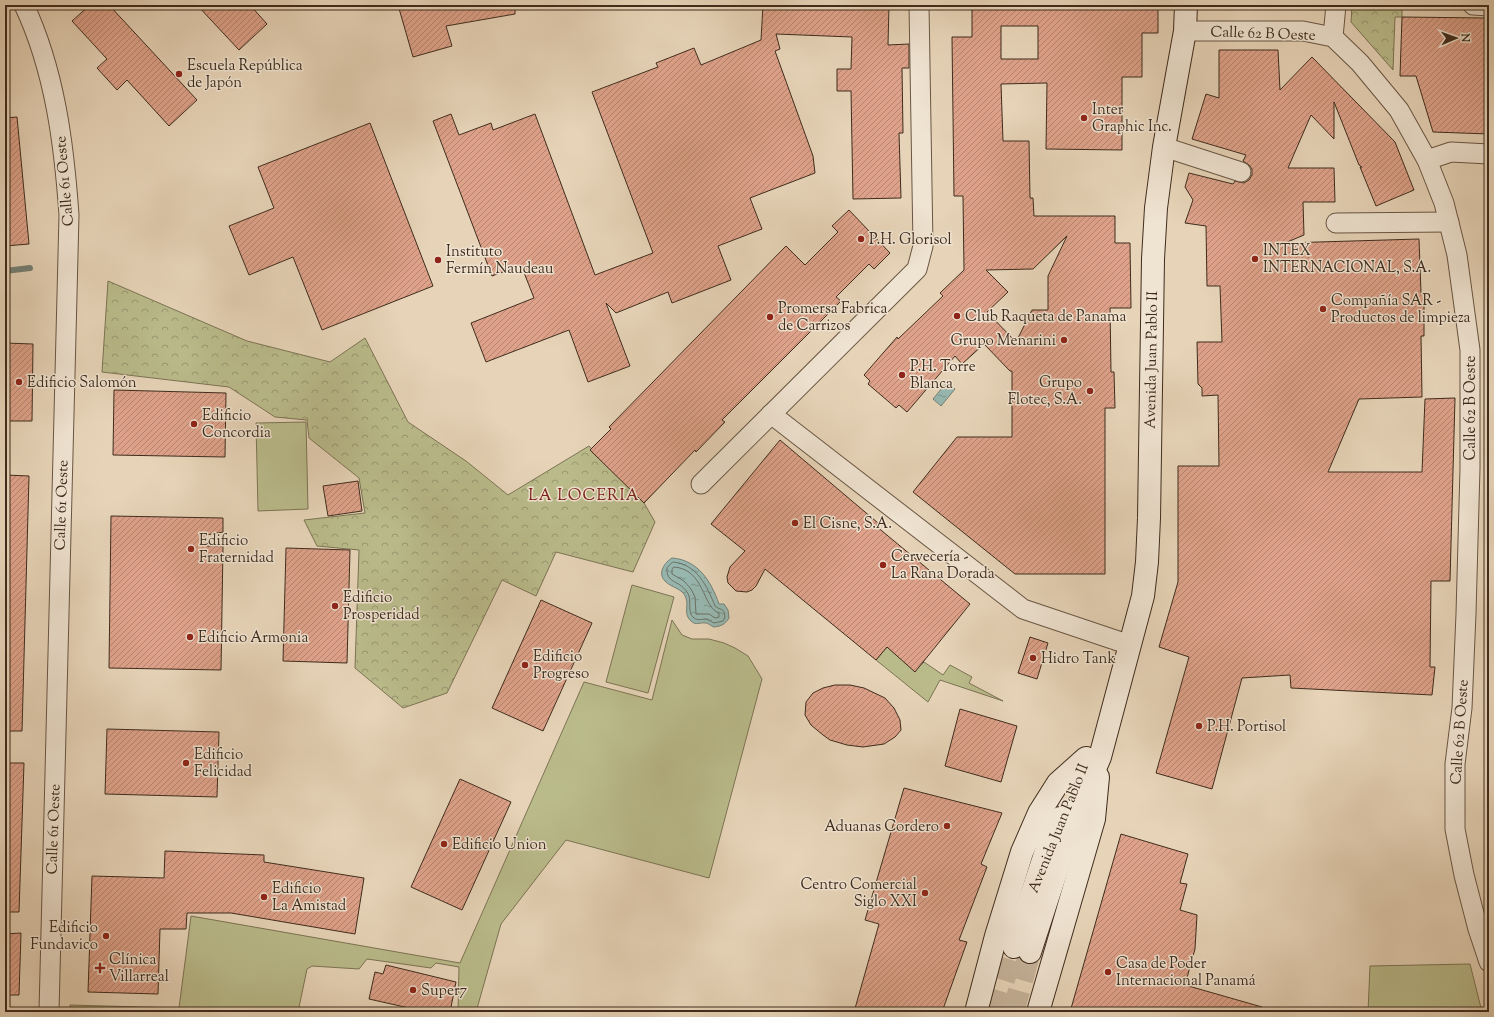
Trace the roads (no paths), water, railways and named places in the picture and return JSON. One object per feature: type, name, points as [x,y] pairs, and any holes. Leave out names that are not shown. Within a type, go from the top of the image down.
[{"type":"main road","name":"Avenida Juan Pablo II","points":[[1022,949],[1073,820],[1093,757],[1112,713],[1143,596],[1147,562],[1153,259],[1156,208],[1164,147],[1185,31],[1186,5]]},
{"type":"main road","points":[[976,1012],[996,936],[1022,852],[1039,813],[1058,782],[1093,757]]},
{"type":"main road","points":[[1038,1012],[1094,819],[1093,757]]},
{"type":"street","name":"Calle 61 Oeste","points":[[24,5],[31,20],[50,76],[66,169],[69,216],[48,1011]]},
{"type":"street","points":[[701,484],[917,269],[923,246],[919,5]]},
{"type":"street","points":[[1333,37],[1336,5]]},
{"type":"street","points":[[1473,5],[1489,6]]},
{"type":"street","name":"Calle 62 B Oeste","points":[[1185,31],[1303,31],[1333,37],[1360,63],[1399,110],[1427,160],[1444,204],[1457,255],[1470,350],[1470,468],[1465,630],[1462,708],[1455,764],[1455,829],[1464,875],[1478,929],[1489,962]]},
{"type":"street","points":[[1164,147],[1242,172]]},
{"type":"street","points":[[1427,160],[1451,152],[1489,154]]},
{"type":"street","points":[[1336,223],[1449,222]]},
{"type":"street","points":[[772,414],[1023,609],[1130,645]]},
{"type":"water","points":[[947,382],[955,389],[941,406],[933,399]]},
{"type":"water","points":[[672,558],[689,563],[702,573],[712,587],[719,604],[724,604],[728,610],[729,618],[725,623],[714,627],[707,623],[698,624],[691,621],[687,616],[686,598],[680,590],[665,581],[662,575],[663,568]]},
{"type":"waterway","points":[[5,271],[30,268]]},
{"type":"tunnel","points":[[994,1012],[1014,947]]},
{"type":"tunnel","points":[[1013,1012],[1030,952]]},
{"type":"place","name":"Escuela República de Japón","points":[[179,74]]},
{"type":"place","name":"Inter Graphic Inc.","points":[[1084,118]]},
{"type":"place","name":"P.H. Glorisol","points":[[861,239]]},
{"type":"place","name":"INTEX INTERNACIONAL, S.A.","points":[[1255,259]]},
{"type":"place","name":"Instituto Fermín Naudeau","points":[[438,260]]},
{"type":"place","name":"Compañía SAR - Productos de limpieza","points":[[1323,309]]},
{"type":"place","name":"Club Raqueta de Panama","points":[[957,316]]},
{"type":"place","name":"Promersa Fabrica de Carrizos","points":[[770,317]]},
{"type":"place","name":"Grupo Menarini","points":[[1064,340]]},
{"type":"place","name":"P.H. Torre Blanca","points":[[902,375]]},
{"type":"place","name":"Edificio Salomón","points":[[19,382]]},
{"type":"place","name":"Grupo Flotec, S.A.","points":[[1090,391]]},
{"type":"place","name":"Edificio Concordia","points":[[194,424]]},
{"type":"place","name":"El Cisne, S.A.","points":[[795,523]]},
{"type":"place","name":"Edificio Fraternidad","points":[[191,549]]},
{"type":"place","name":"Cervecería - La Rana Dorada","points":[[883,565]]},
{"type":"place","name":"Edificio Prosperidad","points":[[335,606]]},
{"type":"place","name":"Edificio Armonia","points":[[190,637]]},
{"type":"place","name":"Hidro Tank","points":[[1033,658]]},
{"type":"place","name":"Edificio Progreso","points":[[525,665]]},
{"type":"place","name":"P.H. Portisol","points":[[1199,726]]},
{"type":"place","name":"Edificio Felicidad","points":[[186,763]]},
{"type":"place","name":"Aduanas Cordero","points":[[947,826]]},
{"type":"place","name":"Edificio Union","points":[[444,844]]},
{"type":"place","name":"Centro Comercial Siglo XXI","points":[[925,893]]},
{"type":"place","name":"Edificio La Amistad","points":[[264,897]]},
{"type":"place","name":"Edificio Fundavico","points":[[106,936]]},
{"type":"place","name":"Clínica Villarreal","points":[[100,968]]},
{"type":"place","name":"Casa de Poder Internacional Panamá","points":[[1108,972]]},
{"type":"place","name":"Super7","points":[[413,990]]},
{"type":"district","name":"LA LOCERIA","points":[[584,494]]}]
